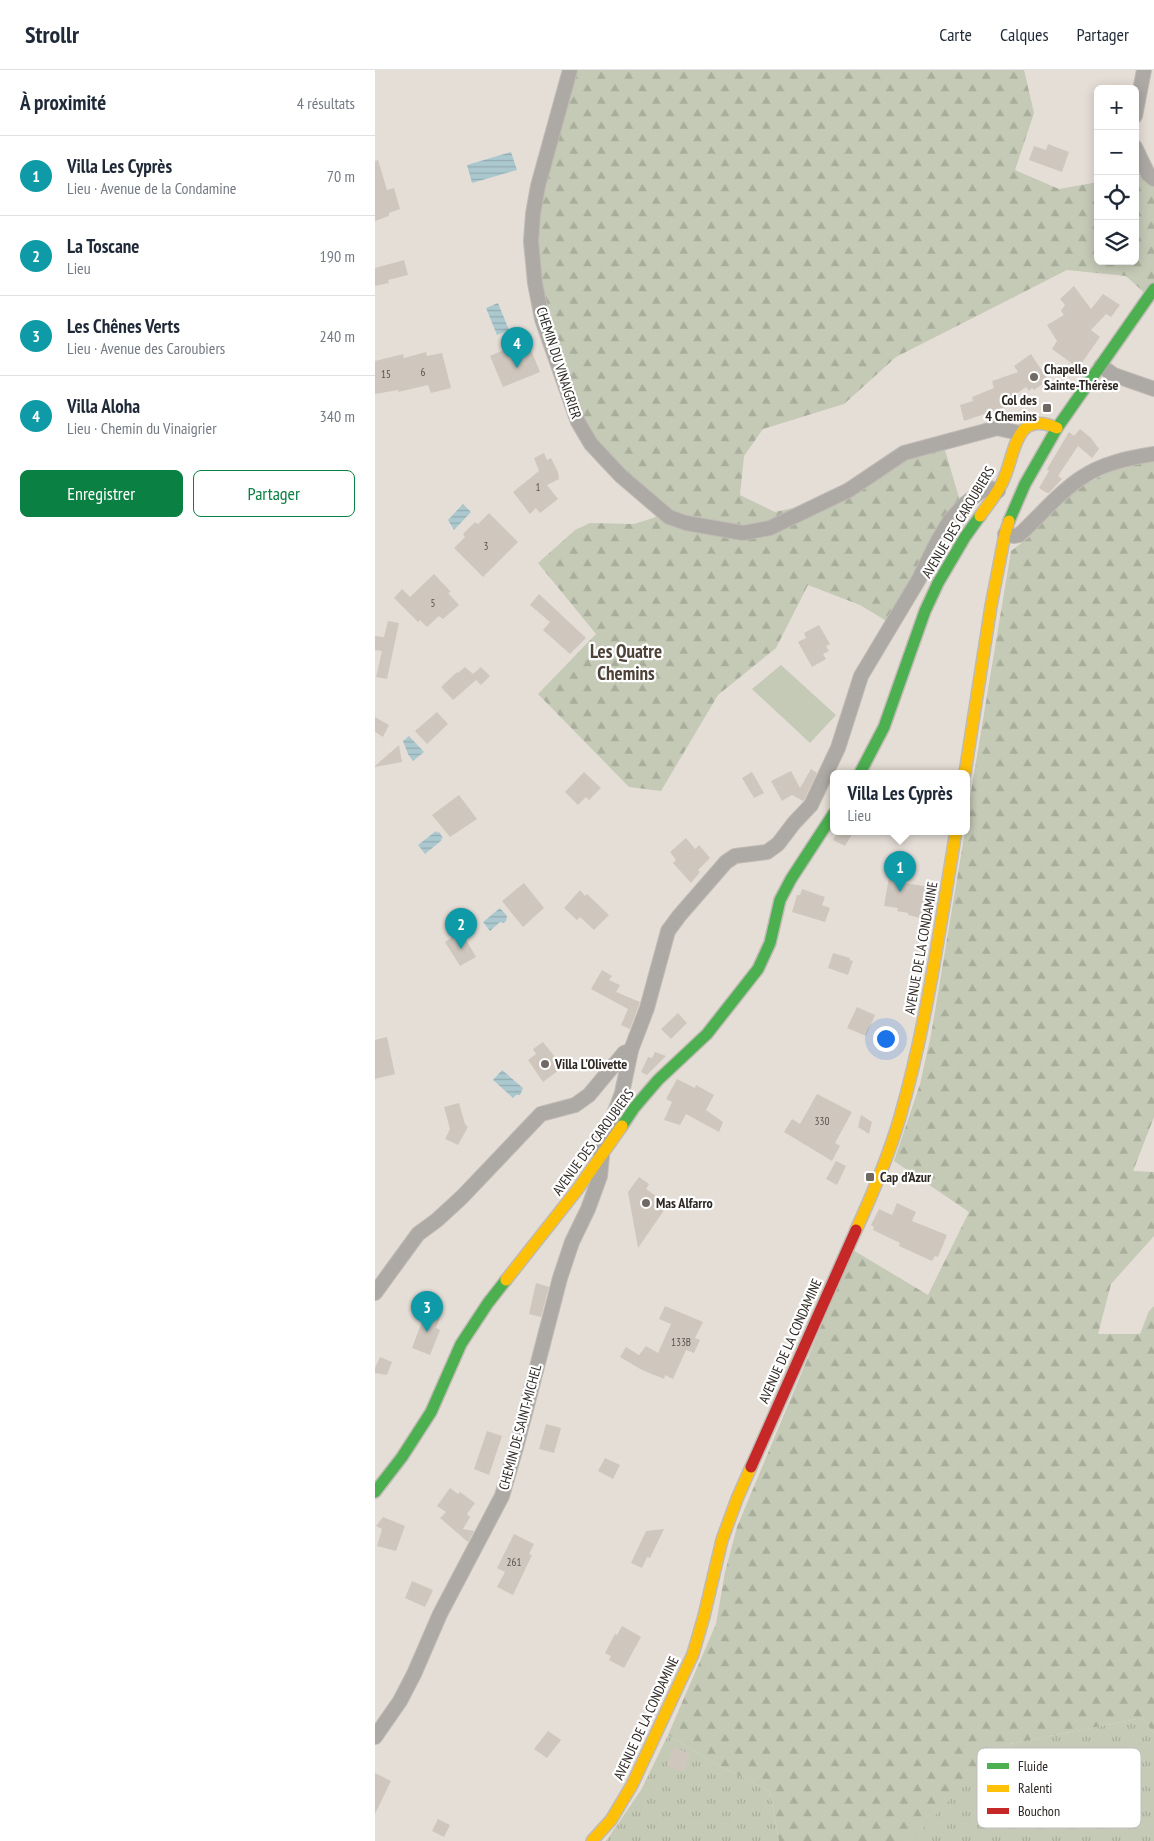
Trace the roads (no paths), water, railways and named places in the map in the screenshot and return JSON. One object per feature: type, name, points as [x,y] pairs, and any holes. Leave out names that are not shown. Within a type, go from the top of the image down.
[{"type":"main road","points":[[965,770],[991,606],[1005,534],[1025,484],[1057,428],[1154,289]]},
{"type":"main road","points":[[1019,433],[1025,428],[1036,424],[1050,425],[1057,428]]},
{"type":"main road","name":"AVENUE DES CAROUBIERS","points":[[861,770],[884,727],[925,612],[938,582],[965,537],[998,491],[1005,477],[1019,433]]},
{"type":"main road","name":"AVENUE DES CAROUBIERS","points":[[375,1492],[431,1412],[461,1344],[488,1303],[577,1190],[634,1108],[658,1080],[707,1034],[758,969],[770,943],[779,900],[830,819]]},
{"type":"main road","name":"AVENUE DE LA CONDAMINE","points":[[592,1841],[611,1820],[632,1785],[693,1654],[722,1540],[737,1499],[871,1197],[897,1126],[929,1002],[955,835]]},
{"type":"street","name":"CHEMIN DU VINAIGRIER","points":[[570,70],[538,186],[533,214],[531,242],[535,284],[543,319],[577,422],[591,444],[621,476],[669,517],[687,523],[743,533],[770,528],[849,490],[904,453],[997,428],[1019,433]]},
{"type":"street","points":[[1139,96],[1144,70]]},
{"type":"street","points":[[1139,155],[1148,174],[1154,179]]},
{"type":"street","points":[[1101,366],[1114,375],[1154,389]]},
{"type":"street","points":[[1137,384],[1144,379],[1154,377]]},
{"type":"street","points":[[1005,534],[1019,535],[1061,494],[1082,477],[1109,464],[1154,454]]},
{"type":"street","name":"CHEMIN DE SAINT-MICHEL","points":[[375,1737],[400,1702],[441,1614],[502,1496],[560,1278],[572,1242],[588,1210],[600,1176],[602,1156],[599,1150],[601,1136],[612,1119],[622,1093],[631,1050],[647,1008],[667,931],[726,862],[735,856],[767,852],[778,844],[811,805],[839,748],[861,676],[919,579],[950,520],[979,492],[990,488],[998,491]]},
{"type":"street","points":[[375,1293],[418,1234],[437,1220],[462,1197],[541,1114],[575,1105],[589,1095],[624,1053],[631,1050]]},
{"type":"water","points":[[511,152],[517,170],[472,183],[467,165]]},
{"type":"water","points":[[498,303],[509,330],[497,335],[486,308]]},
{"type":"water","points":[[463,504],[471,512],[454,530],[448,520]]},
{"type":"water","points":[[409,736],[424,752],[413,761],[403,741]]},
{"type":"water","points":[[436,831],[443,838],[425,854],[418,845]]},
{"type":"water","points":[[500,908],[507,916],[506,921],[504,923],[500,922],[490,931],[483,922]]},
{"type":"water","points":[[502,1070],[523,1088],[520,1095],[516,1095],[513,1098],[493,1080]]},
{"type":"place","name":"Villa Aloha","points":[[517,368]]},
{"type":"place","name":"Chapelle Sainte-Thérèse","points":[[1034,377]]},
{"type":"place","name":"Col des 4 Chemins","points":[[1047,408]]},
{"type":"place","name":"Villa Les Cyprès","points":[[900,892]]},
{"type":"place","name":"La Toscane","points":[[461,949]]},
{"type":"place","name":"Villa L'Olivette","points":[[545,1064]]},
{"type":"place","name":"Cap d’Azur","points":[[870,1177]]},
{"type":"place","name":"Mas Alfarro","points":[[646,1203]]},
{"type":"place","name":"Les Chênes Verts","points":[[427,1332]]},
{"type":"district","name":"Les Quatre Chemins","points":[[626,662]]}]
